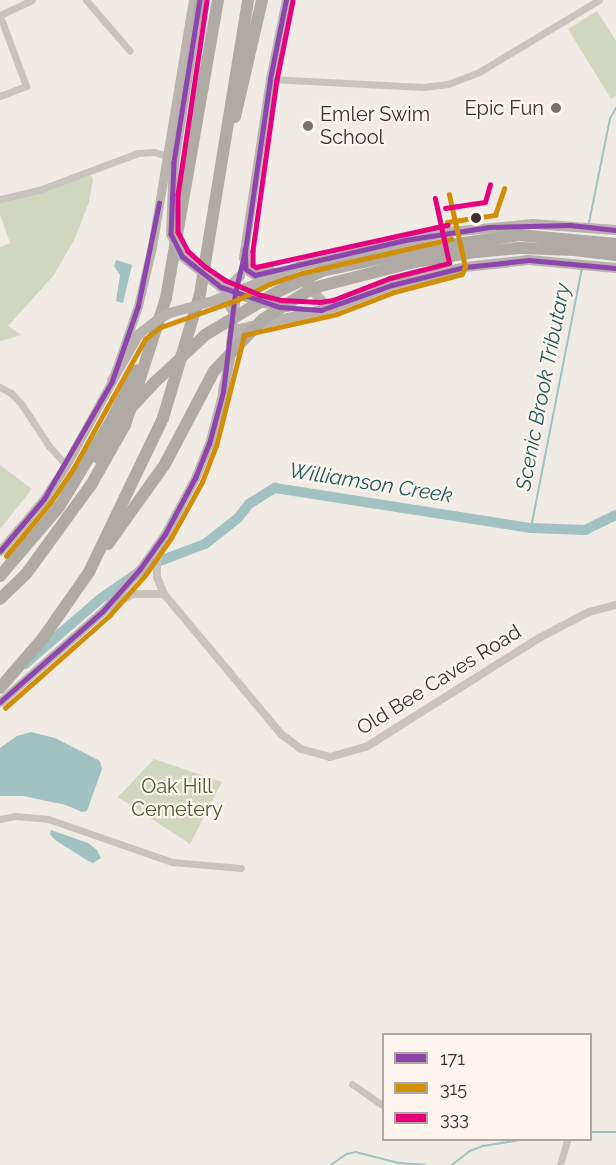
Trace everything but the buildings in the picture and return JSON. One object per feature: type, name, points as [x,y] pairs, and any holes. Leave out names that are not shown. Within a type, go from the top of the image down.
[{"type":"highway","points":[[0,599],[26,574],[92,485],[125,425],[157,332],[166,298],[218,0]]},
{"type":"highway","points":[[89,572],[163,418],[200,294],[248,0]]},
{"type":"highway","points":[[208,238],[262,0]]},
{"type":"highway","points":[[56,532],[117,423],[155,382],[205,335],[277,292],[322,271],[429,248],[519,235],[616,244]]},
{"type":"highway","points":[[0,688],[43,638],[165,464],[213,370],[263,319],[313,288],[429,260],[476,252],[520,249],[574,250],[616,255]]},
{"type":"highway","points":[[0,576],[59,507],[111,421],[157,332]]},
{"type":"main road","points":[[112,381],[138,306],[160,195],[193,0]]},
{"type":"main road","points":[[223,392],[235,293],[245,251],[270,79],[286,0]]},
{"type":"main road","points":[[200,4],[174,164],[171,234],[182,256],[222,287],[280,307],[325,309]]},
{"type":"main road","points":[[0,551],[44,499],[66,465],[139,334],[170,313],[213,301],[267,277],[300,266],[405,240],[489,227],[581,225],[616,230]]},
{"type":"main road","points":[[392,285],[420,272],[429,260],[426,246],[416,241],[405,240]]},
{"type":"main road","points":[[245,251],[246,269],[255,274],[300,266]]},
{"type":"main road","points":[[325,309],[306,284],[308,274],[327,259]]},
{"type":"main road","points":[[0,702],[103,611],[140,569],[165,534],[209,444],[234,340],[239,329],[325,309],[392,285],[446,270],[504,262],[576,263],[616,268]]},
{"type":"main road","points":[[222,287],[230,286],[240,276]]},
{"type":"main road","points":[[213,301],[228,303],[233,311]]},
{"type":"street","points":[[0,96],[26,86],[0,16],[32,0]]},
{"type":"street","points":[[87,0],[130,51]]},
{"type":"street","points":[[270,79],[423,87],[448,84],[479,72],[599,0]]},
{"type":"street","points":[[0,199],[39,190],[138,153],[154,152],[166,156]]},
{"type":"street","points":[[0,387],[11,393],[22,405],[49,446],[66,465]]},
{"type":"street","name":"Old Bee Caves Road","points":[[165,534],[157,564],[157,577],[164,594],[281,734],[301,749],[330,757],[366,747],[539,638],[589,612],[616,605]]},
{"type":"street","points":[[103,611],[132,594],[164,594]]},
{"type":"street","points":[[0,819],[15,816],[48,819],[172,862],[241,868]]},
{"type":"street","points":[[352,1084],[382,1105]]},
{"type":"street","points":[[560,1165],[567,1141]]},
{"type":"green space","points":[[597,11],[616,41],[616,96],[611,99],[568,29]]},
{"type":"green space","points":[[90,175],[93,179],[89,202],[75,238],[54,275],[8,326],[22,335],[0,341],[0,247],[10,243],[0,214],[0,202],[44,192]]},
{"type":"green space","points":[[0,465],[32,489],[0,529]]},
{"type":"green space","name":"Oak Hill Cemetery","points":[[154,759],[222,782],[190,844],[118,797]]},
{"type":"water","points":[[116,260],[132,265],[123,303],[116,301],[120,275],[114,266]]},
{"type":"water","points":[[31,732],[55,738],[100,761],[102,769],[87,811],[82,812],[66,805],[23,796],[0,796],[0,748],[17,736]]},
{"type":"water","points":[[51,830],[88,843],[97,850],[101,858],[93,863],[88,861],[55,840],[50,834]]},
{"type":"waterway","points":[[589,223],[610,119],[616,108]]},
{"type":"waterway","name":"Scenic Brook Tributary","points":[[531,528],[582,269]]},
{"type":"waterway","name":"Williamson Creek","points":[[25,664],[100,599],[149,565],[205,544],[238,518],[249,504],[275,488],[531,528],[585,530],[616,515]]},
{"type":"waterway","points":[[592,1132],[616,1132]]},
{"type":"waterway","points":[[452,1165],[470,1151],[483,1146],[516,1141]]},
{"type":"waterway","points":[[331,1165],[347,1154],[356,1152],[399,1163],[425,1165]]},
{"type":"transit line","name":"171","points":[[200,0],[174,163],[171,234],[182,256],[221,287],[280,307],[321,310],[392,285],[465,267],[529,260],[616,268]]},
{"type":"transit line","name":"171","points":[[0,702],[103,611],[140,569],[165,534],[195,478],[209,444],[223,392],[235,293],[245,251],[270,79],[286,0]]},
{"type":"transit line","name":"333","points":[[207,1],[178,194],[178,232],[188,251],[206,267],[225,280],[261,295],[281,300],[320,302],[333,300],[390,278],[449,263],[435,199]]},
{"type":"transit line","name":"333","points":[[293,1],[277,80],[253,251],[253,265],[256,267],[447,225]]},
{"type":"transit line","name":"333","points":[[445,208],[485,202],[490,185]]},
{"type":"transit line","name":"315","points":[[447,222],[495,215],[504,189]]},
{"type":"transit line","name":"315","points":[[5,708],[109,616],[146,574],[171,538],[202,482],[216,446],[244,335],[337,314],[394,292],[462,274],[465,267],[449,195]]},
{"type":"transit line","name":"171","points":[[0,551],[44,499],[112,381],[138,306],[159,203]]},
{"type":"transit line","name":"171","points":[[245,249],[246,269],[255,275],[405,240],[489,227],[570,225],[616,230]]},
{"type":"transit line","name":"315","points":[[6,556],[50,503],[73,469],[145,339],[161,327],[237,300],[270,284],[302,273],[451,239]]},
{"type":"place","name":"Epic Fun","points":[[556,108]]},
{"type":"place","name":"Emler Swim School","points":[[308,126]]}]
